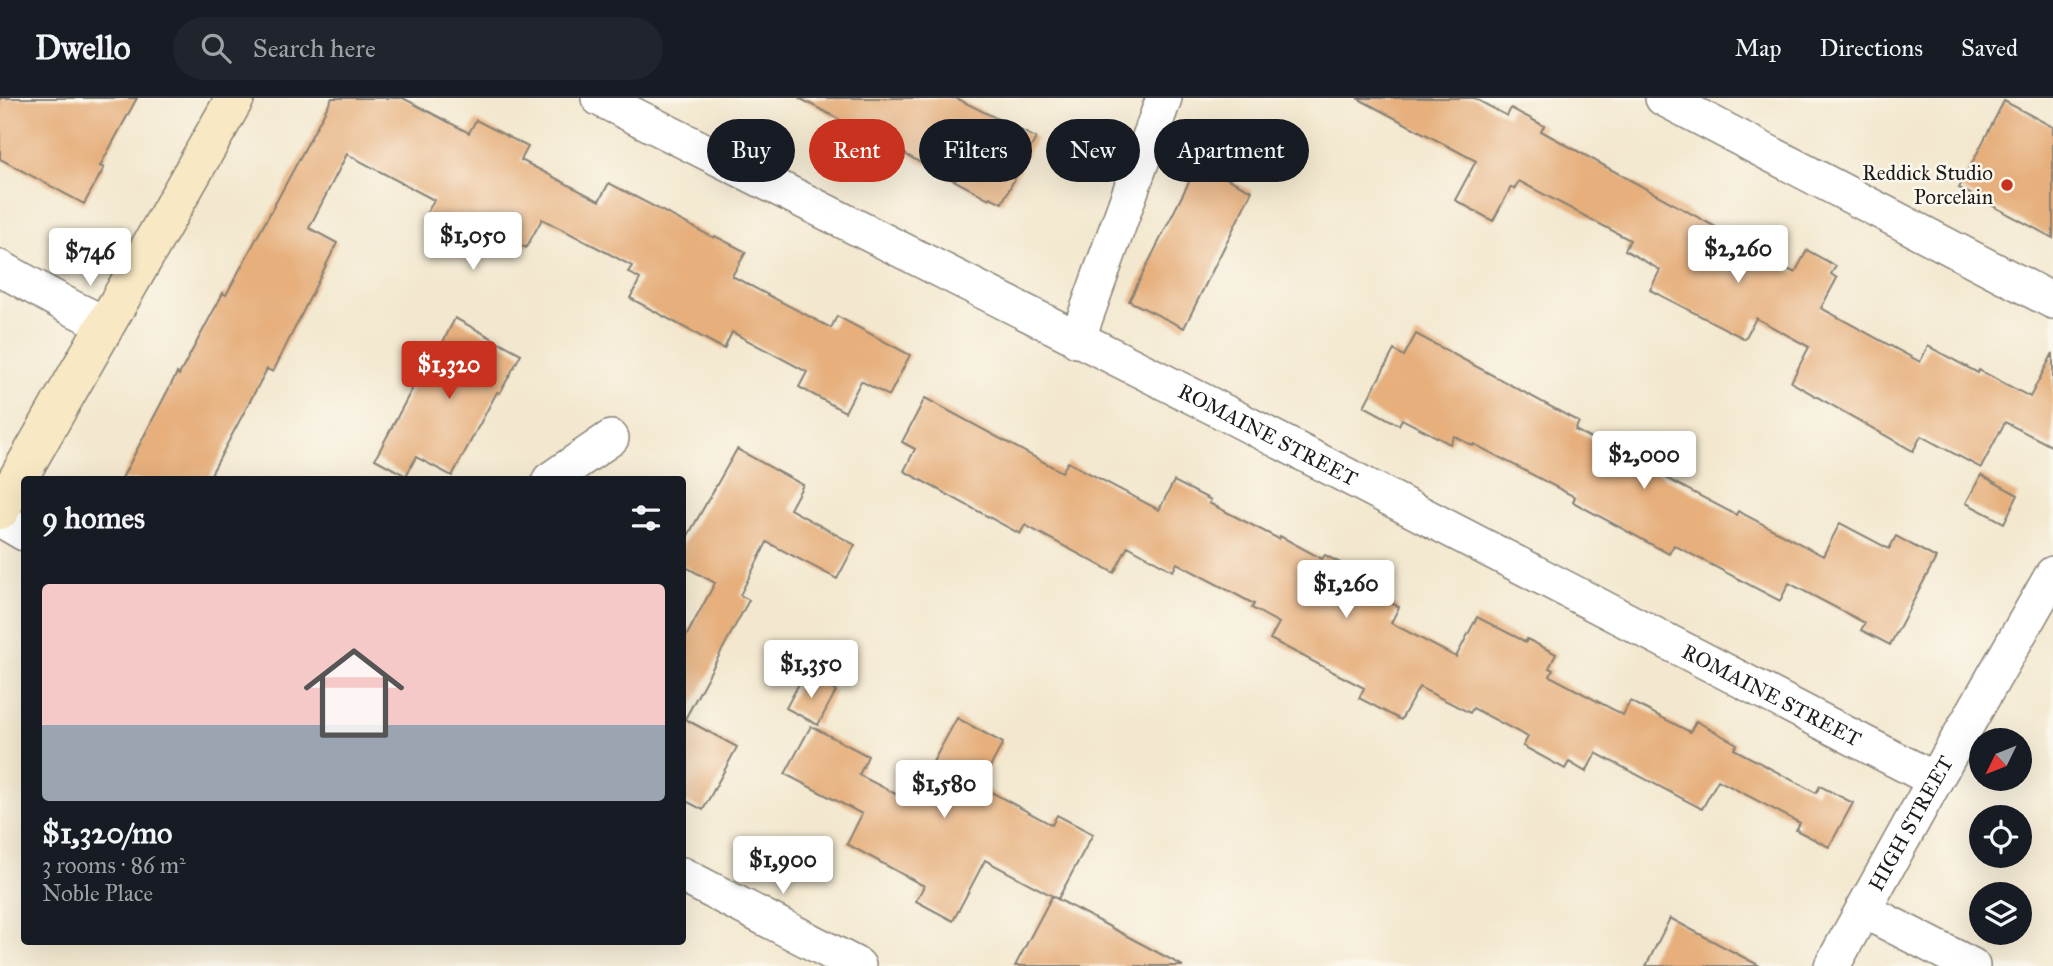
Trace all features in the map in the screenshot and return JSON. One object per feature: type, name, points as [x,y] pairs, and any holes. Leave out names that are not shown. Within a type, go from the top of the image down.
[{"type":"main road","points":[[0,510],[235,98]]},
{"type":"street","name":"ROMAINE STREET","points":[[599,98],[1210,405],[1935,780]]},
{"type":"street","points":[[1077,340],[1164,98]]},
{"type":"street","points":[[1663,98],[2053,301]]},
{"type":"street","points":[[0,268],[104,324]]},
{"type":"street","points":[[556,476],[611,438]]},
{"type":"street","points":[[0,519],[21,531]]},
{"type":"street","name":"HIGH STREET","points":[[1832,966],[2053,574]]},
{"type":"street","points":[[686,878],[858,966]]},
{"type":"street","points":[[1863,910],[1972,966]]},
{"type":"building","points":[[0,98],[137,98],[100,166],[104,168],[84,204],[0,159]]},
{"type":"building","points":[[332,98],[403,98],[469,133],[476,120],[528,147],[521,160],[599,201],[609,183],[714,238],[715,236],[746,252],[732,276],[831,328],[837,316],[910,355],[889,396],[861,381],[845,412],[799,387],[807,372],[732,332],[724,349],[630,298],[640,279],[628,272],[632,266],[602,250],[542,219],[526,248],[485,226],[474,247],[423,220],[434,200],[347,154],[309,228],[337,243],[273,372],[267,369],[210,476],[123,476],[177,373],[179,375],[223,293],[226,295]]},
{"type":"building","points":[[799,98],[956,98],[998,119],[919,119],[919,162],[905,154],[905,119],[839,119]]},
{"type":"building","points":[[1357,98],[1474,98],[1507,116],[1511,108],[1544,126],[1541,131],[1795,273],[1807,250],[1836,266],[1831,274],[1837,278],[1821,308],[1920,362],[1928,346],[2030,397],[2053,353],[2053,447],[2005,422],[1981,468],[1921,436],[1913,451],[1791,382],[1809,347],[1756,318],[1745,339],[1650,290],[1660,270],[1625,250],[1630,240],[1519,181],[1514,189],[1511,187],[1493,221],[1455,200],[1476,161]]},
{"type":"building","points":[[2004,101],[2053,127],[2053,238],[1959,188]]},
{"type":"building","points":[[957,182],[1013,182],[1002,203],[990,197],[989,199]]},
{"type":"building","points":[[1189,182],[1234,182],[1252,191],[1184,328],[1129,301]]},
{"type":"building","points":[[455,318],[521,354],[500,393],[497,392],[452,476],[416,457],[406,476],[375,459],[428,359],[433,362]]},
{"type":"building","points":[[1416,334],[1579,422],[1575,430],[1736,515],[1738,511],[1823,556],[1840,523],[1889,549],[1896,536],[1936,558],[1890,645],[1861,630],[1865,623],[1789,583],[1780,601],[1674,545],[1669,554],[1573,502],[1575,497],[1474,444],[1473,446],[1454,436],[1450,444],[1402,419],[1399,425],[1364,406],[1394,350],[1404,356]]},
{"type":"building","points":[[925,398],[1062,472],[1068,462],[1159,510],[1174,481],[1211,500],[1209,503],[1279,539],[1280,536],[1322,559],[1325,555],[1361,574],[1356,584],[1399,607],[1391,623],[1456,657],[1477,617],[1556,654],[1549,668],[1553,670],[1550,676],[1623,715],[1630,701],[1690,732],[1696,721],[1737,744],[1734,749],[1816,793],[1820,786],[1853,803],[1829,847],[1796,830],[1800,823],[1718,780],[1702,809],[1596,753],[1586,772],[1569,762],[1565,769],[1523,746],[1528,737],[1473,708],[1470,713],[1419,687],[1401,720],[1359,698],[1364,688],[1270,639],[1279,623],[1252,608],[1254,604],[1177,563],[1173,571],[1128,546],[1114,573],[1025,525],[1020,534],[904,471],[915,449],[902,442]]},
{"type":"building","points":[[737,449],[803,485],[790,509],[855,545],[837,579],[767,542],[740,595],[749,600],[686,717],[686,637],[715,583],[686,567],[686,539]]},
{"type":"building","points":[[1981,475],[2018,495],[2004,523],[1966,503]]},
{"type":"building","points":[[804,674],[836,691],[818,725],[786,708]]},
{"type":"building","points":[[957,718],[1003,743],[980,786],[1052,825],[1057,815],[1093,834],[1058,899],[985,860],[953,921],[916,901],[924,886],[847,844],[862,814],[785,774],[811,726],[868,756],[859,775],[911,802]]},
{"type":"building","points":[[686,720],[737,747],[703,810],[686,801]]},
{"type":"building","points":[[1052,896],[1183,966],[1015,966]]},
{"type":"building","points":[[1670,918],[1692,930],[1760,966],[1646,966]]},
{"type":"place","name":"Reddick Studio Porcelain","points":[[2007,185]]}]
